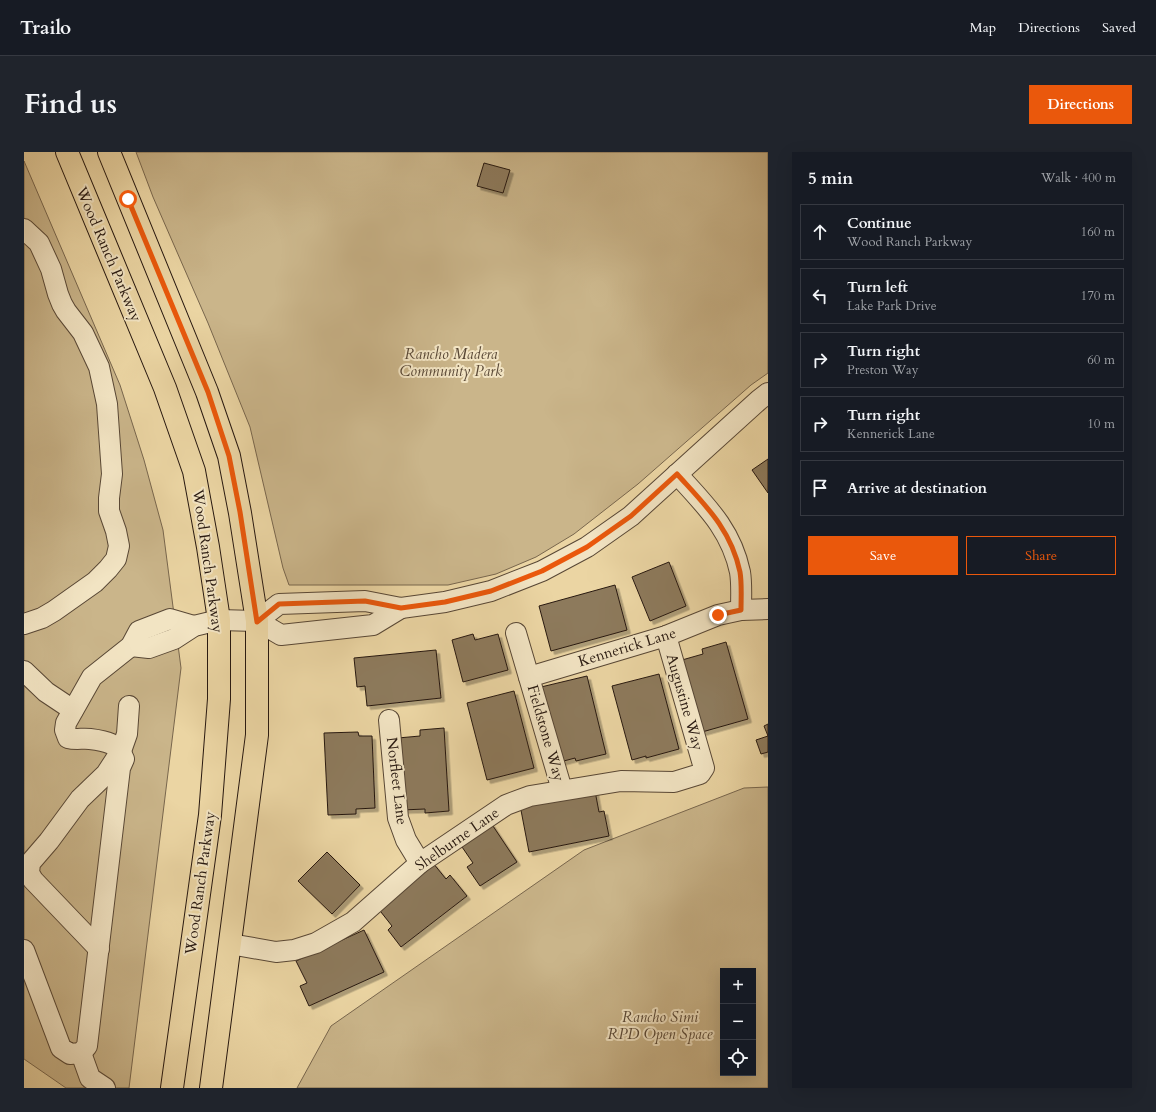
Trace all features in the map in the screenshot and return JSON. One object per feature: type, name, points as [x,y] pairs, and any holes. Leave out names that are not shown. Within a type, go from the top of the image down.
[{"type":"main road","name":"Wood Ranch Parkway","points":[[67,152],[165,388],[194,471],[208,547],[219,620],[219,699],[210,815],[172,1088]]},
{"type":"main road","points":[[109,152],[208,392],[229,456],[240,512],[257,622],[257,735],[211,1088]]},
{"type":"street","points":[[24,229],[39,243],[51,269],[62,304],[83,333],[99,367],[107,404],[112,474],[108,498],[108,511],[116,531],[119,546],[119,553],[116,558],[108,569],[95,582],[54,612],[24,624]]},
{"type":"street","points":[[257,622],[279,604],[365,601],[401,608],[445,602],[491,591],[542,571],[587,547],[631,516],[768,393]]},
{"type":"street","points":[[677,474],[715,516],[730,539],[740,573],[741,610]]},
{"type":"street","points":[[81,1054],[87,1046],[120,768],[124,759],[121,751],[114,745],[89,738],[76,740],[68,738],[64,730],[66,723],[92,677],[131,646],[149,648],[174,639],[194,626],[219,620],[257,622],[281,635],[373,625],[401,608]]},
{"type":"street","name":"Kennerick Lane","points":[[529,676],[666,636],[718,615],[741,610],[768,609]]},
{"type":"street","points":[[516,633],[529,676]]},
{"type":"street","name":"Augustine Way","points":[[666,636],[704,768]]},
{"type":"street","points":[[24,671],[46,692],[73,710]]},
{"type":"street","name":"Fieldstone Way","points":[[529,676],[562,790]]},
{"type":"street","points":[[99,949],[33,880],[29,873],[27,862],[49,841],[80,799],[106,774],[121,751],[127,734],[129,706]]},
{"type":"street","name":"Norfleet Lane","points":[[389,720],[398,818],[406,840],[420,863]]},
{"type":"street","name":"Shelburne Lane","points":[[230,944],[276,952],[294,950],[316,943],[353,922],[420,863],[506,805],[530,796],[620,781],[674,782],[700,774],[704,768]]},
{"type":"street","points":[[24,950],[61,1048],[70,1054],[81,1054]]},
{"type":"street","points":[[81,1054],[90,1078],[105,1088]]},
{"type":"green space","name":"Rancho Madera Community Park","points":[[136,152],[768,152],[768,373],[751,385],[638,484],[574,534],[536,557],[496,574],[448,585],[289,585],[283,568],[250,427],[208,323],[153,197]]},
{"type":"green space","points":[[24,161],[120,385],[144,460],[163,530],[181,668],[129,1088],[66,1088],[24,1059]]},
{"type":"green space","name":"Rancho Simi RPD Open Space","points":[[768,787],[768,1088],[297,1088],[331,1026],[584,850],[744,788]]},
{"type":"building","points":[[484,163],[510,170],[503,193],[477,186]]},
{"type":"building","points":[[768,459],[768,493],[752,470]]},
{"type":"building","points":[[669,562],[686,606],[650,621],[632,577]]},
{"type":"building","points":[[615,585],[627,630],[551,651],[539,606]]},
{"type":"building","points":[[473,634],[475,640],[498,634],[508,670],[463,682],[452,640]]},
{"type":"building","points":[[726,642],[748,719],[702,732],[682,660],[703,654],[702,649]]},
{"type":"building","points":[[436,650],[441,698],[367,706],[365,686],[357,687],[354,658]]},
{"type":"building","points":[[659,674],[679,749],[646,758],[646,756],[632,760],[612,686]]},
{"type":"building","points":[[587,676],[606,754],[576,761],[575,758],[560,762],[541,687]]},
{"type":"building","points":[[514,691],[534,768],[487,780],[467,703]]},
{"type":"building","points":[[768,724],[768,736],[764,726]]},
{"type":"building","points":[[444,728],[449,811],[425,813],[425,809],[402,810],[398,738],[420,736],[420,730]]},
{"type":"building","points":[[358,732],[359,736],[372,736],[375,808],[356,809],[356,814],[328,815],[324,733]]},
{"type":"building","points":[[768,736],[768,752],[761,754],[756,740]]},
{"type":"building","points":[[595,791],[599,812],[604,811],[609,836],[529,852],[520,805]]},
{"type":"building","points":[[491,823],[517,862],[480,886],[467,867],[473,863],[460,844]]},
{"type":"building","points":[[327,852],[360,885],[332,914],[298,881]]},
{"type":"building","points":[[433,863],[446,879],[450,875],[467,896],[401,947],[388,930],[392,926],[377,907]]},
{"type":"building","points":[[364,930],[384,972],[309,1006],[300,986],[307,983],[296,961]]},
{"type":"route","points":[[128,199],[208,392],[229,456],[240,512],[257,622],[279,604],[365,601],[401,608],[445,602],[491,591],[542,571],[587,547],[631,516],[677,474],[715,516],[730,539],[740,573],[741,610],[718,615]]}]
